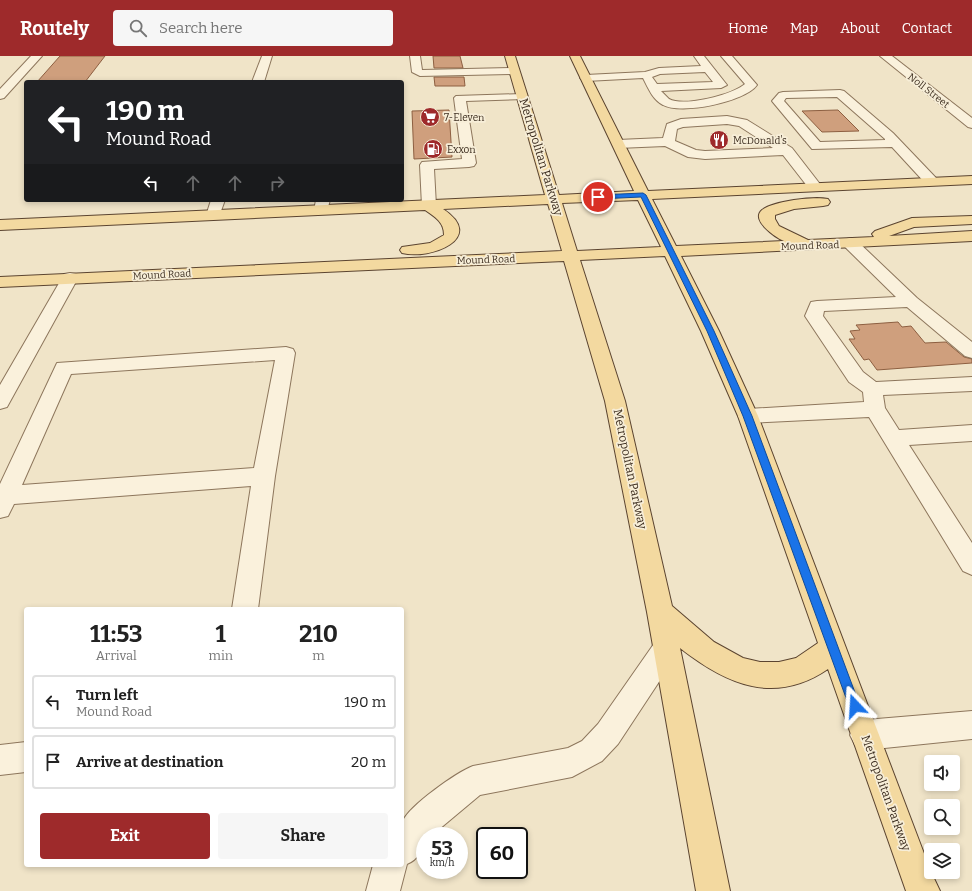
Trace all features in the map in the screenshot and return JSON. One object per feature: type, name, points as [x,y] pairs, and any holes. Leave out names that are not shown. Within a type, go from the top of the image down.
[{"type":"main road","name":"Metropolitan Parkway","points":[[510,56],[615,401],[660,612],[713,891]]},
{"type":"main road","name":"Metropolitan Parkway","points":[[575,56],[713,338],[748,416],[923,891]]},
{"type":"main road","points":[[0,225],[213,216],[322,206],[429,206],[972,180]]},
{"type":"main road","points":[[805,245],[783,235],[771,226],[766,219],[767,213],[778,207],[799,203],[838,201]]},
{"type":"main road","points":[[0,272],[13,269],[431,248],[442,245],[450,237],[451,230],[446,219],[429,206]]},
{"type":"main road","points":[[46,238],[169,230],[213,216]]},
{"type":"main road","points":[[850,243],[912,223],[972,220]]},
{"type":"main road","name":"Mound Road","points":[[0,282],[970,237]]},
{"type":"main road","points":[[660,612],[684,635],[710,655],[733,667],[757,674],[777,676],[797,672],[815,662],[834,648]]},
{"type":"street","points":[[0,96],[37,56]]},
{"type":"street","points":[[259,80],[267,56]]},
{"type":"street","points":[[415,56],[417,72],[420,73],[514,71]]},
{"type":"street","points":[[654,88],[721,85],[699,56]]},
{"type":"street","points":[[646,75],[663,101],[676,105],[729,96],[745,91],[750,85],[749,82],[726,56]]},
{"type":"street","name":"Noll Street","points":[[885,56],[972,124]]},
{"type":"street","points":[[586,78],[646,75],[659,71],[708,69]]},
{"type":"street","points":[[896,143],[817,146],[778,101],[783,96],[840,93],[896,143],[932,182]]},
{"type":"street","points":[[429,206],[427,165],[469,163],[460,98],[522,97]]},
{"type":"street","points":[[666,142],[670,139],[670,127],[681,123],[727,120],[743,123],[787,151],[816,188]]},
{"type":"street","points":[[618,144],[666,142],[693,154],[787,151]]},
{"type":"street","points":[[213,216],[217,202]]},
{"type":"street","points":[[850,243],[911,302],[972,352]]},
{"type":"street","points":[[0,402],[70,278]]},
{"type":"street","points":[[911,302],[817,306],[814,316],[856,377],[872,389],[972,384]]},
{"type":"street","points":[[2,500],[64,368],[286,353],[264,476],[245,607]]},
{"type":"street","points":[[872,389],[875,409],[972,564]]},
{"type":"street","points":[[748,416],[875,409]]},
{"type":"street","points":[[894,438],[972,433]]},
{"type":"street","points":[[2,500],[264,476]]},
{"type":"street","points":[[404,847],[422,821],[473,781],[572,762],[592,751],[608,734],[667,647]]},
{"type":"street","points":[[865,735],[972,726]]},
{"type":"street","points":[[0,760],[24,757]]},
{"type":"street","points":[[383,891],[390,867]]},
{"type":"building","points":[[60,56],[105,56],[87,80],[39,80]]},
{"type":"building","points":[[433,56],[460,56],[463,68],[434,68]]},
{"type":"building","points":[[434,77],[464,77],[465,86],[435,86]]},
{"type":"building","points":[[449,110],[452,157],[414,159],[412,111]]},
{"type":"building","points":[[838,110],[859,131],[822,132],[802,111]]},
{"type":"building","points":[[898,322],[902,327],[911,326],[925,343],[946,342],[964,357],[972,359],[972,363],[877,370],[869,359],[864,360],[849,339],[855,339],[850,331],[860,330],[856,325]]},
{"type":"place","name":"7-Eleven","points":[[430,117]]},
{"type":"place","name":"McDonald's","points":[[719,140]]},
{"type":"place","name":"Exxon","points":[[433,149]]},
{"type":"route","points":[[598,197],[643,195],[710,331],[748,416],[855,706]]}]
